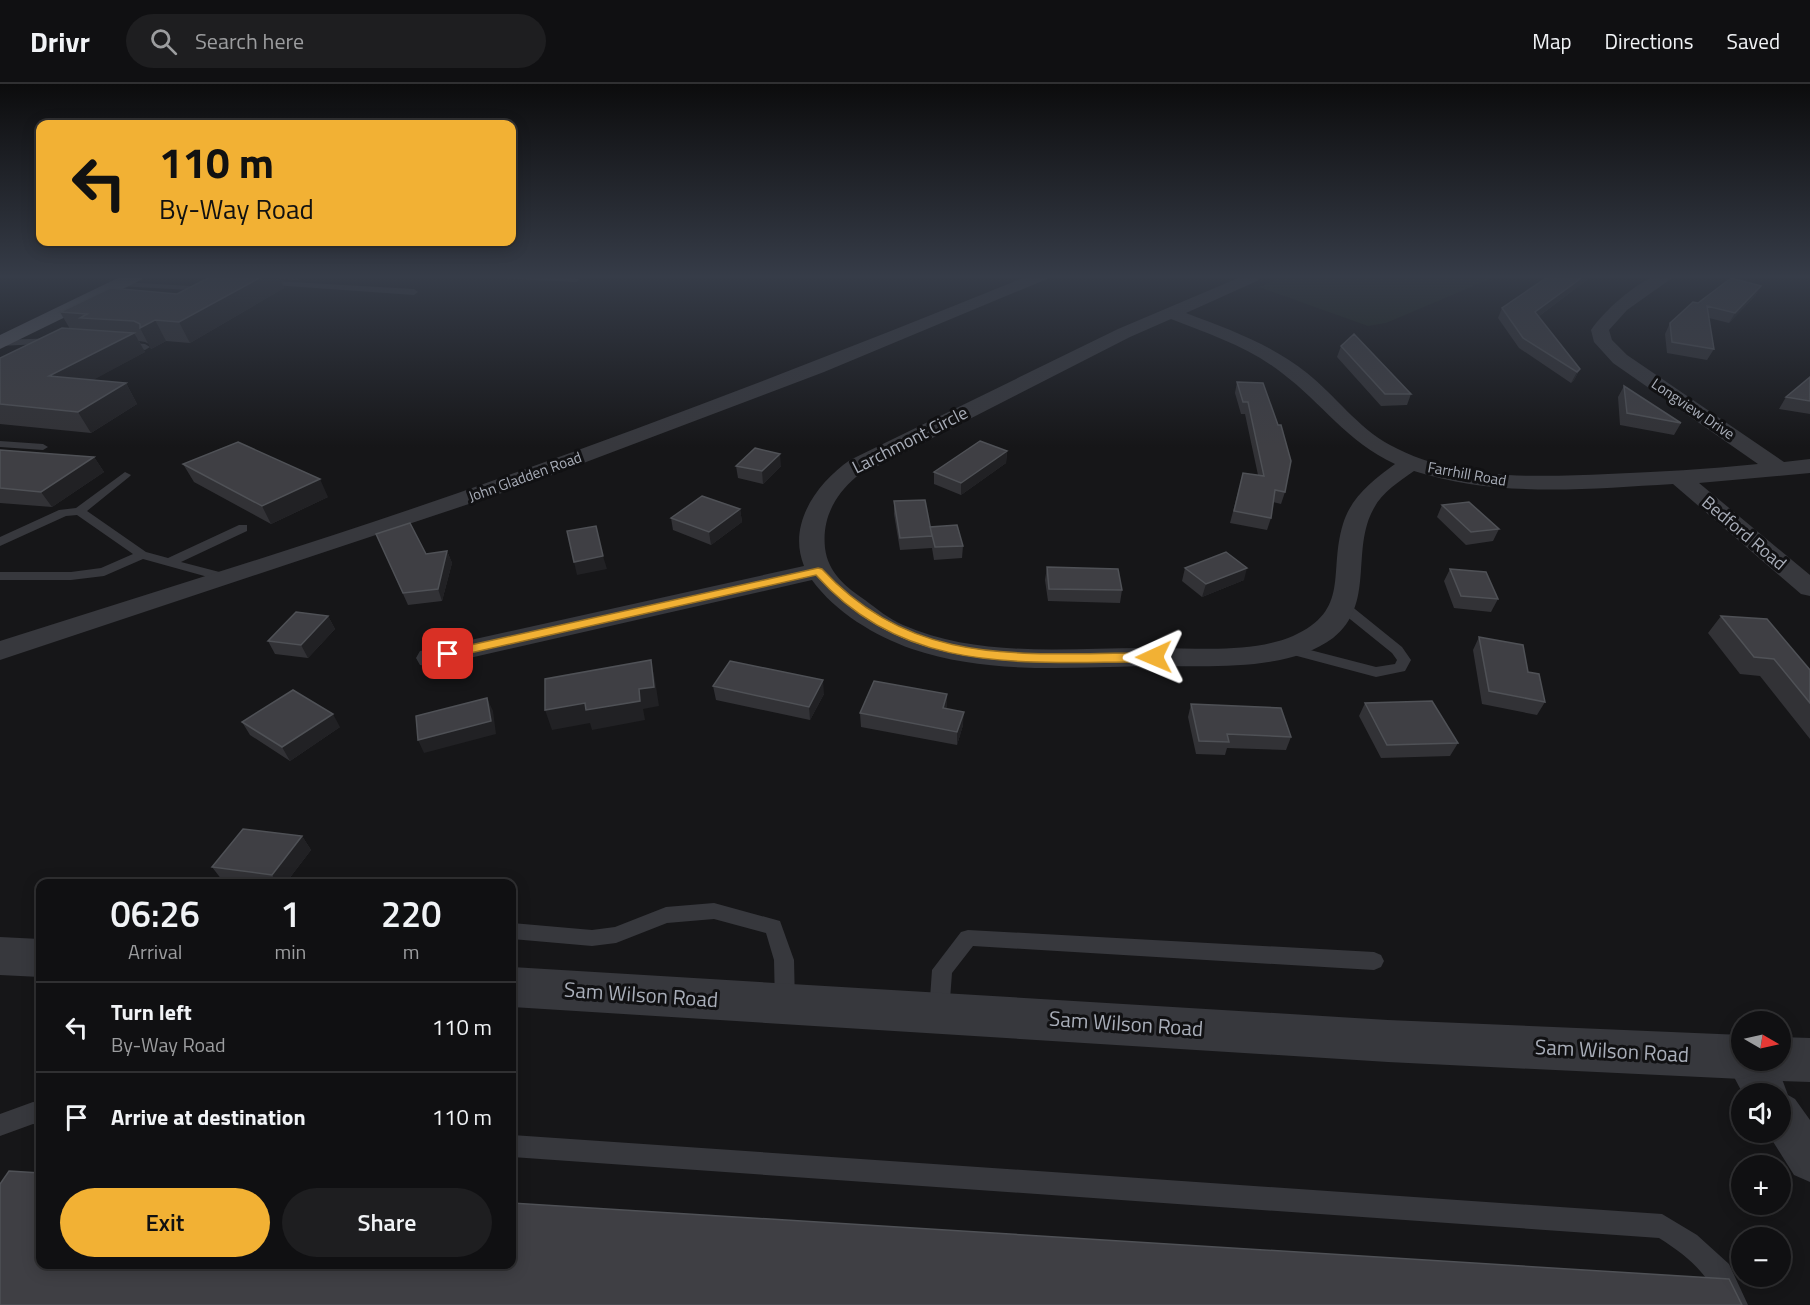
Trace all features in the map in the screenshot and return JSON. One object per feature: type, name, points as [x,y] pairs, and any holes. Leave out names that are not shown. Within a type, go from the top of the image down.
[{"type":"street","name":"John Gladden Road","points":[[0,651],[394,523],[594,452],[817,368],[900,333]]},
{"type":"street","name":"Larchmont Circle","points":[[818,571],[812,552],[812,527],[826,493],[842,475],[1125,333]]},
{"type":"street","name":"Farrhill Road","points":[[1220,333],[1283,365],[1322,396],[1364,438],[1381,449],[1411,463],[1459,476],[1511,483],[1679,478],[1810,466]]},
{"type":"street","name":"Longview Drive","points":[[1601,333],[1603,342],[1609,350],[1779,469]]},
{"type":"street","points":[[430,658],[818,571],[840,595],[893,631],[930,645],[979,654],[1053,658],[1223,656],[1287,649],[1321,633],[1337,621],[1345,608],[1355,526],[1361,509],[1382,484],[1411,463]]},
{"type":"street","name":"Bedford Road","points":[[1679,478],[1810,588]]},
{"type":"street","points":[[0,956],[36,958]]},
{"type":"street","name":"Sam Wilson Road","points":[[516,987],[1388,1041],[1731,1057]]},
{"type":"street","points":[[1791,1059],[1810,1060]]},
{"type":"street","points":[[1791,1130],[1810,1159]]},
{"type":"lane","points":[[0,339],[69,342]]},
{"type":"lane","points":[[112,345],[145,347]]},
{"type":"lane","points":[[0,444],[43,447]]},
{"type":"lane","points":[[0,542],[63,513],[79,511],[125,476]]},
{"type":"lane","points":[[79,511],[142,555],[226,578]]},
{"type":"lane","points":[[170,562],[243,528]]},
{"type":"lane","points":[[0,576],[70,576],[104,572],[142,555]]},
{"type":"lane","points":[[1287,649],[1377,672],[1400,668],[1404,660],[1397,650],[1345,608]]},
{"type":"lane","points":[[516,931],[592,938],[616,934],[666,915],[714,911],[773,927],[784,960],[785,1004]]},
{"type":"lane","points":[[939,1013],[942,970],[968,938],[1374,962]]},
{"type":"lane","points":[[0,1125],[36,1113]]},
{"type":"lane","points":[[516,1146],[1662,1226],[1689,1243],[1720,1273],[1735,1305]]},
{"type":"building","points":[[52,333],[134,333],[49,376],[126,383],[78,412],[0,404],[0,358]]},
{"type":"building","points":[[1519,333],[1552,333],[1580,369],[1577,372],[1523,338]]},
{"type":"building","points":[[1671,333],[1711,333],[1714,349],[1672,342]]},
{"type":"building","points":[[1354,334],[1411,394],[1385,394],[1341,346]]},
{"type":"building","points":[[1810,377],[1810,401],[1786,397]]},
{"type":"building","points":[[1237,382],[1263,383],[1278,425],[1281,425],[1291,461],[1285,492],[1275,490],[1271,518],[1234,511],[1243,473],[1264,476],[1248,402],[1243,402]]},
{"type":"building","points":[[1624,386],[1681,423],[1627,413]]},
{"type":"building","points":[[980,441],[1007,451],[961,483],[934,472]]},
{"type":"building","points":[[238,442],[320,479],[262,506],[183,464]]},
{"type":"building","points":[[755,448],[780,454],[762,471],[736,466]]},
{"type":"building","points":[[0,450],[94,457],[41,492],[0,488]]},
{"type":"building","points":[[702,496],[740,509],[709,532],[671,518]]},
{"type":"building","points":[[925,500],[932,536],[900,538],[894,501]]},
{"type":"building","points":[[1469,502],[1499,529],[1471,532],[1442,505]]},
{"type":"building","points":[[410,523],[426,554],[447,551],[438,589],[403,593],[376,534]]},
{"type":"building","points":[[957,525],[963,546],[935,547],[930,527]]},
{"type":"building","points":[[596,526],[603,556],[574,562],[567,531]]},
{"type":"building","points":[[1226,552],[1247,568],[1206,584],[1185,568]]},
{"type":"building","points":[[1047,567],[1118,569],[1122,590],[1049,589]]},
{"type":"building","points":[[1450,569],[1486,572],[1498,599],[1461,596]]},
{"type":"building","points":[[296,612],[328,616],[301,645],[268,641]]},
{"type":"building","points":[[1721,616],[1767,619],[1810,670],[1810,703],[1774,659],[1754,657]]},
{"type":"building","points":[[1479,637],[1523,645],[1528,672],[1539,674],[1545,702],[1489,691]]},
{"type":"building","points":[[651,660],[654,687],[639,689],[640,701],[586,710],[585,703],[545,710],[545,679]]},
{"type":"building","points":[[730,661],[823,680],[809,707],[713,686]]},
{"type":"building","points":[[874,681],[947,694],[943,708],[964,712],[957,732],[860,713]]},
{"type":"building","points":[[293,690],[333,714],[282,747],[242,722]]},
{"type":"building","points":[[487,698],[491,721],[418,740],[416,716]]},
{"type":"building","points":[[1432,701],[1458,743],[1387,745],[1365,703]]},
{"type":"building","points":[[1191,704],[1281,708],[1291,737],[1227,734],[1229,742],[1199,741]]},
{"type":"building","points":[[243,829],[302,836],[272,875],[212,867]]},
{"type":"building","points":[[9,1171],[36,1173],[36,1269],[516,1269],[516,1203],[1729,1279],[1742,1305],[0,1305],[0,1184]]},
{"type":"route","points":[[448,654],[818,571],[840,595],[875,620],[893,631],[930,645],[1011,657],[1154,657]]}]
